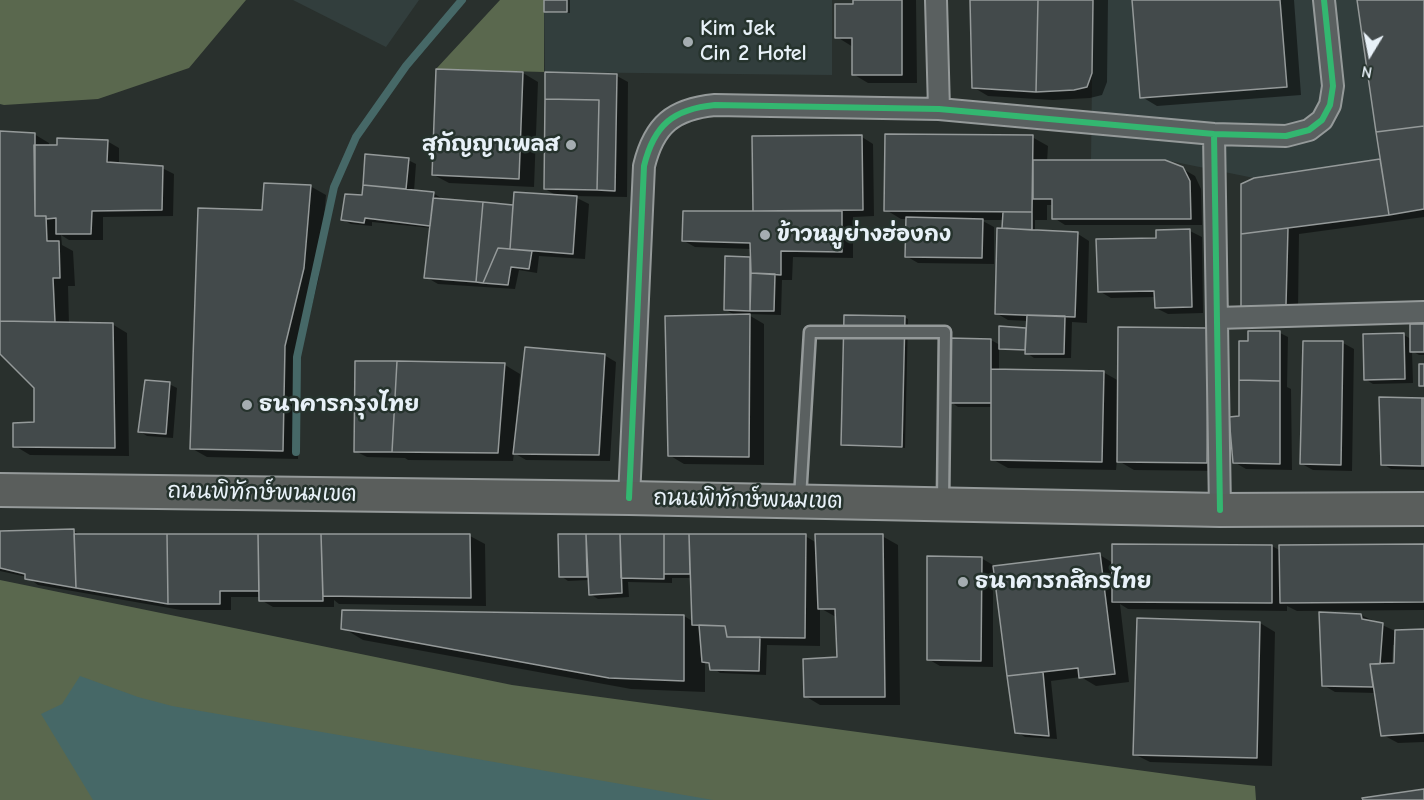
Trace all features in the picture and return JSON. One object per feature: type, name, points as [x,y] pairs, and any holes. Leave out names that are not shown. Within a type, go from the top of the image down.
[{"type":"main road","name":"ถนนพิทักษ์พนมเขต","points":[[0,490],[629,498],[1220,510],[1424,509]]},
{"type":"street","points":[[936,0],[939,110]]},
{"type":"street","points":[[629,498],[644,166],[649,146],[659,128],[675,115],[694,107],[715,105],[939,110],[1214,134],[1286,136],[1309,130],[1322,120],[1330,105],[1333,86],[1324,0]]},
{"type":"street","points":[[1214,134],[1220,510]]},
{"type":"street","points":[[1217,318],[1424,312]]},
{"type":"lane","points":[[800,501],[810,332],[945,332],[944,504]]},
{"type":"shaded area","points":[[293,0],[419,0],[386,47]]},
{"type":"shaded area","name":"Kim Jek Cin 2 Hotel","points":[[544,0],[832,0],[832,75],[545,72]]},
{"type":"shaded area","points":[[1093,0],[1357,0],[1380,159],[1254,178],[1165,160],[1091,160]]},
{"type":"green space","points":[[0,0],[246,0],[189,68],[98,99],[4,105],[0,104]]},
{"type":"green space","points":[[500,0],[544,0],[544,72],[436,69]]},
{"type":"green space","points":[[0,580],[512,685],[1255,786],[1256,800],[0,800]]},
{"type":"water","points":[[80,676],[138,697],[172,706],[713,800],[93,800],[41,714],[62,704]]},
{"type":"building","points":[[544,0],[567,0],[567,12],[544,12]]},
{"type":"building","points":[[853,0],[902,0],[902,75],[852,75],[852,38],[835,38],[835,4],[853,4]]},
{"type":"building","points":[[970,0],[1038,0],[1036,92],[972,88]]},
{"type":"building","points":[[1038,0],[1093,0],[1092,73],[1087,87],[1036,92]]},
{"type":"building","points":[[1132,0],[1280,0],[1287,87],[1140,98]]},
{"type":"building","points":[[1357,0],[1424,0],[1424,126],[1376,132]]},
{"type":"building","points":[[436,69],[523,72],[519,179],[432,175]]},
{"type":"building","points":[[545,72],[617,74],[615,191],[597,190],[599,100],[545,99]]},
{"type":"building","name":"สุกัญญาเพลส","points":[[545,99],[599,100],[597,190],[544,189]]},
{"type":"building","points":[[1424,126],[1424,209],[1389,215],[1376,132]]},
{"type":"building","points":[[0,131],[35,133],[35,216],[46,216],[47,241],[59,241],[60,278],[53,278],[55,322],[0,321]]},
{"type":"building","points":[[885,134],[1033,135],[1032,212],[884,211]]},
{"type":"building","points":[[862,135],[863,210],[753,211],[752,136]]},
{"type":"building","points":[[57,138],[108,140],[107,162],[163,166],[162,210],[92,211],[91,234],[56,234],[56,218],[46,219],[46,216],[35,216],[34,145],[57,145]]},
{"type":"building","points":[[365,154],[409,158],[406,189],[363,185]]},
{"type":"building","points":[[1380,159],[1389,215],[1241,234],[1241,184],[1254,178]]},
{"type":"building","points":[[1033,160],[1165,160],[1183,167],[1190,181],[1191,219],[1052,219],[1052,199],[1033,199]]},
{"type":"building","points":[[264,183],[311,185],[304,268],[285,346],[283,451],[190,449],[198,208],[262,210]]},
{"type":"building","points":[[363,185],[434,192],[430,226],[365,218],[364,223],[341,220],[345,194],[362,195]]},
{"type":"building","points":[[514,192],[577,196],[573,254],[510,249]]},
{"type":"building","points":[[433,198],[483,202],[476,282],[424,278]]},
{"type":"building","points":[[483,202],[513,205],[510,249],[498,248],[483,283],[476,282]]},
{"type":"building","points":[[683,211],[842,211],[842,252],[781,251],[781,275],[751,273],[750,243],[682,241]]},
{"type":"building","points":[[1003,212],[1032,212],[1032,230],[1002,228]]},
{"type":"building","points":[[906,217],[983,219],[982,258],[905,257]]},
{"type":"building","points":[[997,228],[1078,232],[1075,317],[995,314]]},
{"type":"building","points":[[1288,228],[1286,305],[1241,308],[1241,234]]},
{"type":"building","points":[[1190,229],[1192,307],[1155,308],[1154,291],[1098,292],[1096,239],[1156,238],[1156,230]]},
{"type":"building","points":[[498,248],[532,251],[529,269],[511,267],[508,285],[483,283]]},
{"type":"building","points":[[725,256],[750,257],[750,311],[724,310]]},
{"type":"building","points":[[751,273],[775,274],[774,311],[750,311]]},
{"type":"building","points":[[750,314],[749,457],[668,456],[665,316]]},
{"type":"building","points":[[844,315],[905,316],[902,447],[841,445]]},
{"type":"building","points":[[1027,315],[1065,316],[1064,354],[1025,354]]},
{"type":"building","points":[[0,321],[113,323],[115,448],[13,447],[13,423],[34,422],[34,388],[0,354]]},
{"type":"building","points":[[1410,324],[1424,324],[1424,352],[1410,352]]},
{"type":"building","points":[[999,326],[1026,328],[1025,350],[999,349]]},
{"type":"building","points":[[1118,327],[1208,328],[1207,463],[1117,462]]},
{"type":"building","points":[[1248,331],[1280,331],[1280,381],[1239,380],[1239,341],[1248,341]]},
{"type":"building","points":[[1404,333],[1405,379],[1364,380],[1363,334]]},
{"type":"building","points":[[949,338],[991,339],[991,403],[949,403]]},
{"type":"building","points":[[1303,341],[1343,341],[1341,465],[1300,464]]},
{"type":"building","points":[[525,347],[605,354],[599,455],[513,454]]},
{"type":"building","points":[[355,361],[397,361],[392,452],[354,452]]},
{"type":"building","points":[[397,361],[505,363],[498,453],[392,452]]},
{"type":"building","points":[[1419,364],[1424,364],[1424,386],[1419,386]]},
{"type":"building","points":[[991,369],[1104,371],[1102,462],[991,460]]},
{"type":"building","points":[[145,380],[170,382],[166,434],[138,432]]},
{"type":"building","points":[[1239,380],[1280,381],[1280,464],[1233,463],[1229,417],[1239,416]]},
{"type":"building","points":[[1379,397],[1422,398],[1422,466],[1381,465]]},
{"type":"building","points":[[1422,398],[1424,398],[1424,466],[1422,466]]},
{"type":"building","points":[[74,529],[76,588],[25,579],[25,574],[0,568],[0,531]]},
{"type":"building","points":[[74,534],[167,534],[168,604],[76,588]]},
{"type":"building","points":[[167,534],[258,534],[259,591],[220,591],[220,604],[168,604]]},
{"type":"building","points":[[258,534],[321,534],[323,601],[259,601]]},
{"type":"building","points":[[321,534],[470,534],[471,598],[323,596]]},
{"type":"building","points":[[558,534],[586,534],[587,577],[559,577]]},
{"type":"building","points":[[586,534],[620,534],[622,593],[589,595]]},
{"type":"building","points":[[620,534],[664,534],[664,579],[621,578]]},
{"type":"building","points":[[664,534],[689,534],[690,574],[664,574]]},
{"type":"building","points":[[689,534],[806,534],[805,638],[727,637],[725,626],[692,625]]},
{"type":"building","points":[[815,534],[883,534],[885,697],[804,697],[803,659],[837,657],[835,609],[818,609]]},
{"type":"building","points":[[1112,544],[1272,545],[1272,603],[1112,602]]},
{"type":"building","points":[[1424,544],[1424,602],[1280,603],[1279,545]]},
{"type":"building","points":[[1100,553],[1115,674],[1079,678],[1078,668],[1007,676],[993,566]]},
{"type":"building","points":[[927,556],[982,557],[981,661],[927,660]]},
{"type":"building","points":[[342,610],[684,615],[684,681],[609,678],[341,629]]},
{"type":"building","points":[[1319,612],[1361,614],[1362,619],[1383,623],[1380,664],[1370,664],[1373,687],[1322,686]]},
{"type":"building","points":[[1137,618],[1260,622],[1257,758],[1133,755]]},
{"type":"building","points":[[699,625],[725,626],[727,637],[760,637],[759,671],[710,670],[709,663],[702,662]]},
{"type":"building","points":[[1424,629],[1424,733],[1381,736],[1370,664],[1394,663],[1395,630]]},
{"type":"building","points":[[1043,672],[1049,736],[1015,733],[1007,676]]},
{"type":"building","points":[[1424,789],[1424,800],[1363,800],[1362,798]]},
{"type":"waterway","points":[[296,452],[297,357],[334,187],[356,137],[406,66],[462,0]]},
{"type":"cycle path","points":[[629,498],[644,166],[653,140],[667,122],[688,110],[715,105],[939,109],[1214,134],[1286,136],[1309,130],[1322,120],[1330,105],[1333,86],[1324,0]]},
{"type":"cycle path","points":[[1214,134],[1220,510]]},
{"type":"place","name":"Kim Jek Cin 2 Hotel","points":[[688,42]]},
{"type":"place","name":"สุกัญญาเพลส","points":[[571,145]]},
{"type":"place","name":"ข้าวหมูย่างฮ่องกง","points":[[765,235]]},
{"type":"place","name":"ธนาคารกรุงไทย","points":[[247,405]]},
{"type":"place","name":"ธนาคารกสิกรไทย","points":[[963,582]]}]
